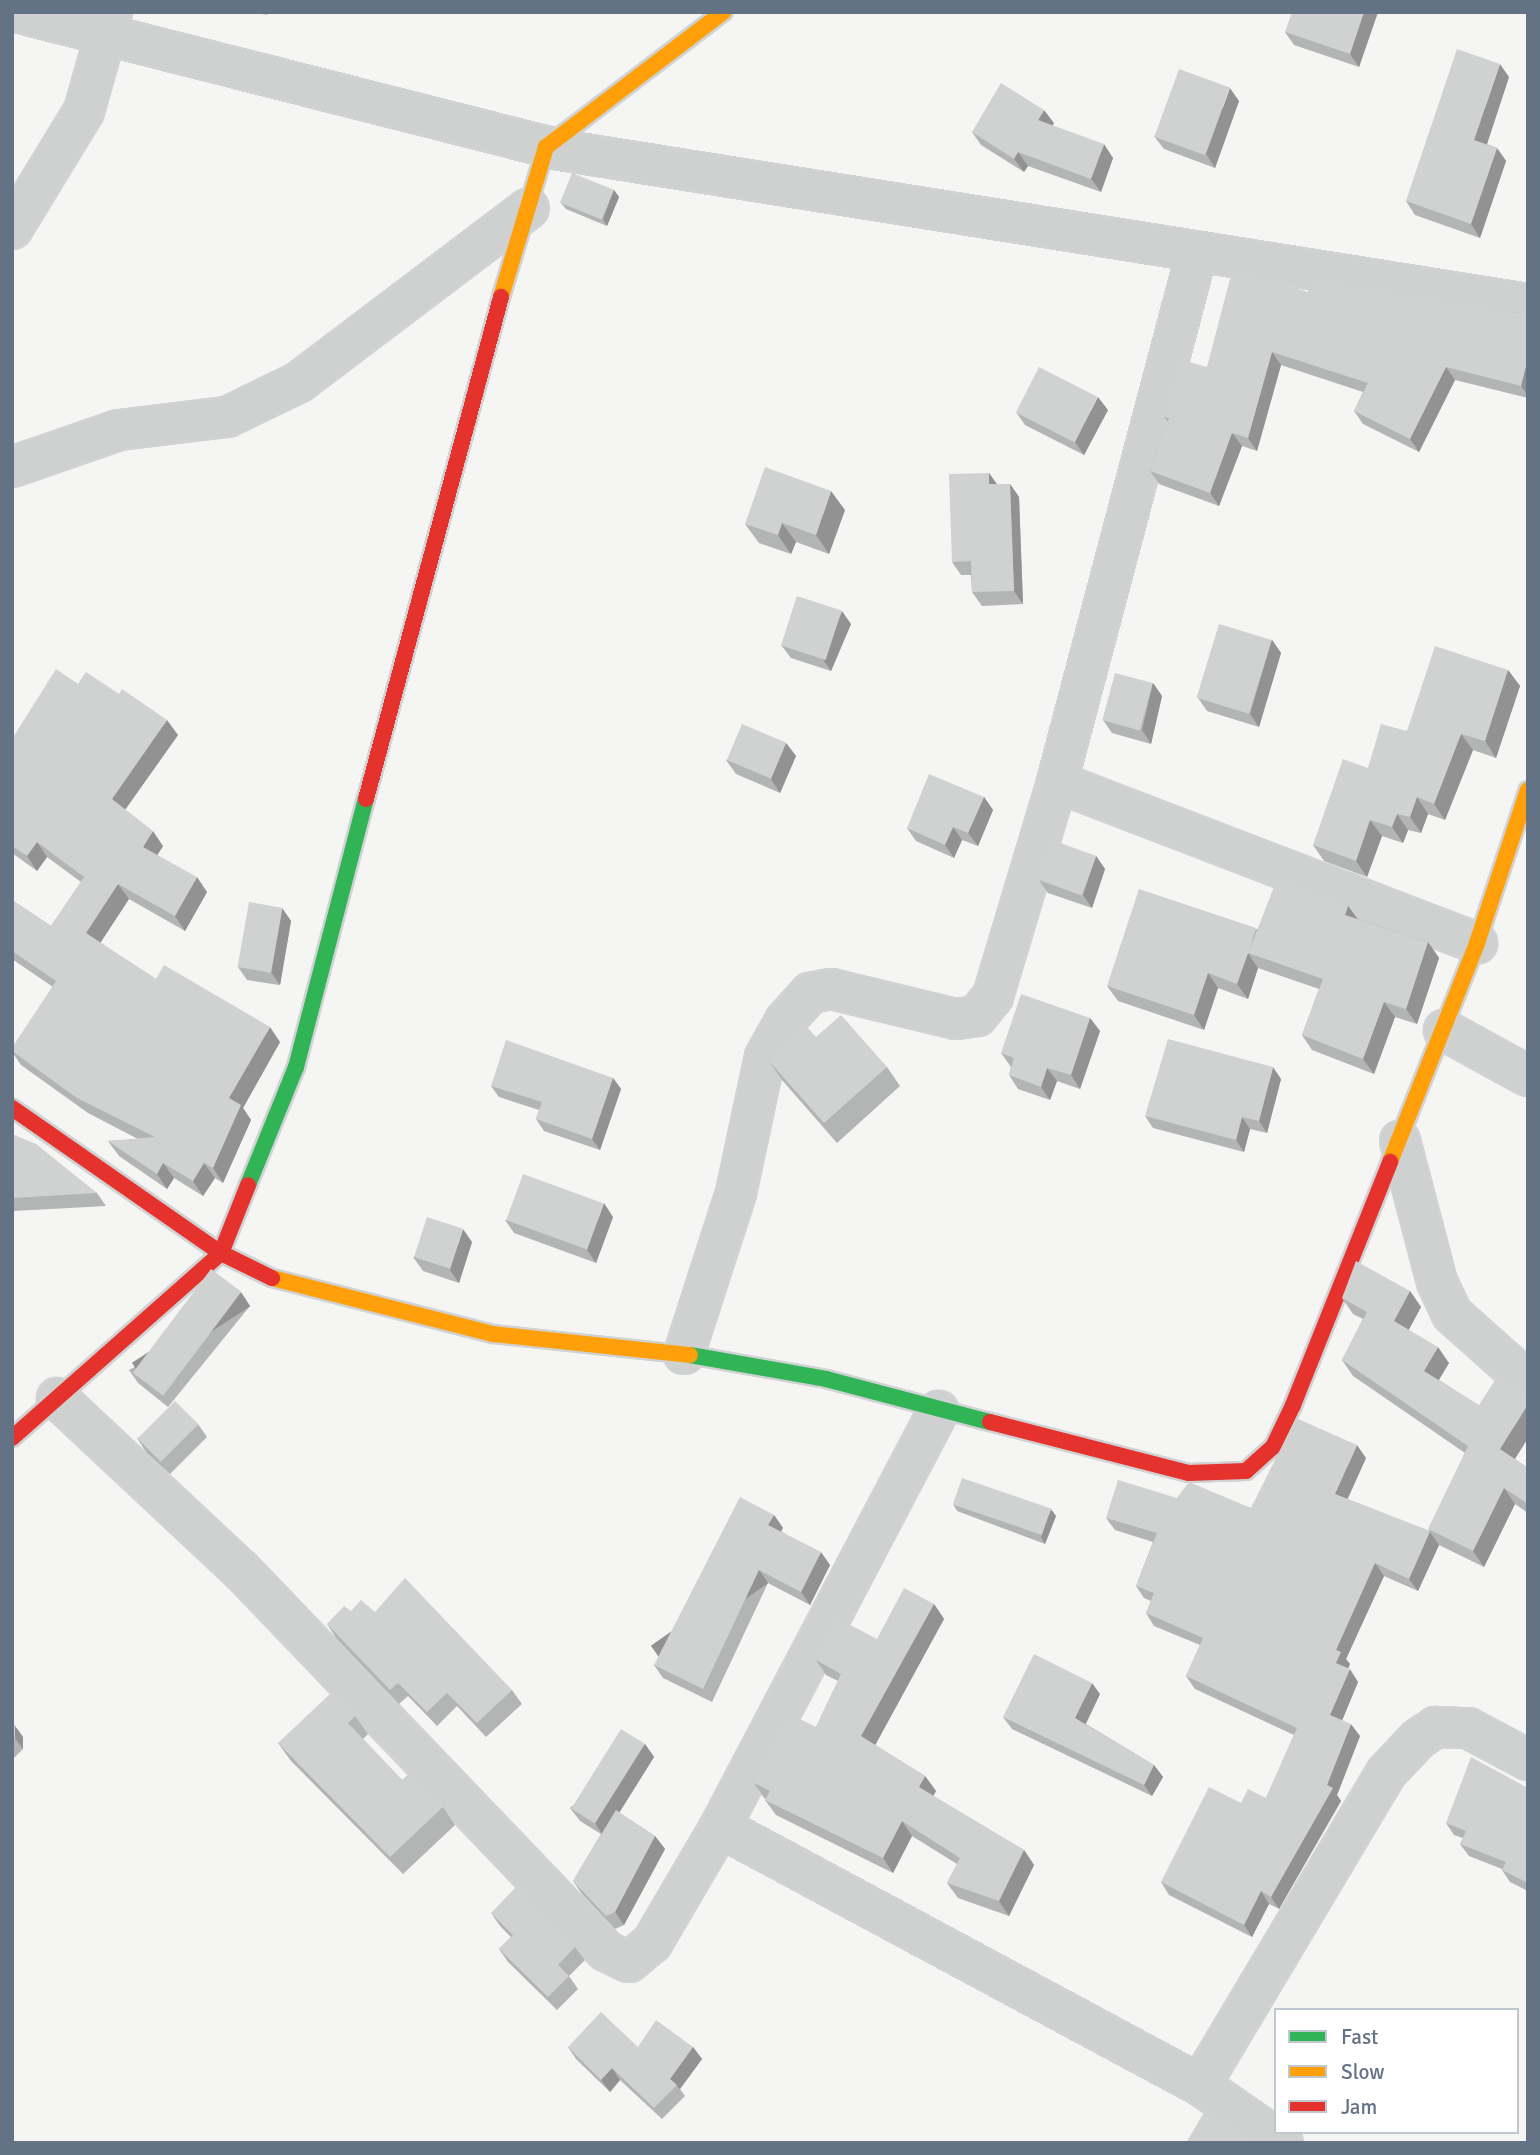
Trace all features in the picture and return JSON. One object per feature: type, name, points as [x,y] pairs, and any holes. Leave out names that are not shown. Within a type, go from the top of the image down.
[{"type":"street","points":[[16,12],[110,25],[546,147],[1196,256],[1528,304]]},
{"type":"street","points":[[12,1438],[221,1253],[296,1067],[466,415],[546,147],[723,12]]},
{"type":"street","points":[[12,229],[84,111],[110,25]]},
{"type":"street","points":[[12,467],[119,430],[227,417],[299,382],[528,208]]},
{"type":"street","points":[[684,1354],[736,1194],[765,1057],[785,1021],[810,993],[831,989],[956,1020],[987,1007],[1057,782],[1196,256]]},
{"type":"street","points":[[1057,782],[1477,943]]},
{"type":"street","points":[[12,1108],[221,1253],[281,1283],[493,1334],[684,1354],[826,1379],[938,1411],[1189,1473],[1246,1471],[1273,1447],[1293,1405],[1477,943],[1516,867],[1528,790]]},
{"type":"street","points":[[1444,1030],[1528,1076]]},
{"type":"street","points":[[1400,1142],[1437,1282],[1452,1314],[1528,1382]]},
{"type":"street","points":[[57,1398],[240,1569],[606,1951],[624,1961],[641,1957],[720,1827],[938,1411]]},
{"type":"street","points":[[1200,2085],[1386,1773],[1418,1739],[1436,1727],[1460,1726],[1528,1760]]},
{"type":"street","points":[[720,1827],[1200,2085],[1283,2143]]},
{"type":"building","points":[[1292,12],[1364,12],[1350,54],[1285,32]]},
{"type":"building","points":[[1457,49],[1500,64],[1474,140],[1497,148],[1471,224],[1406,201]]},
{"type":"building","points":[[1179,69],[1230,87],[1205,155],[1154,137]]},
{"type":"building","points":[[1001,83],[1044,110],[1038,120],[1104,144],[1091,179],[1018,152],[1014,159],[972,132]]},
{"type":"building","points":[[572,173],[614,190],[602,220],[560,203]]},
{"type":"building","points":[[1232,271],[1308,292],[1311,280],[1515,313],[1528,311],[1528,358],[1521,386],[1446,367],[1410,439],[1354,411],[1368,383],[1272,352],[1248,438],[1232,433],[1210,493],[1150,471],[1169,418],[1164,417],[1179,359],[1207,367]]},
{"type":"building","points":[[1039,367],[1098,397],[1075,442],[1016,412]]},
{"type":"building","points":[[765,467],[831,491],[816,535],[782,523],[778,535],[745,524]]},
{"type":"building","points":[[989,473],[989,484],[1010,484],[1014,591],[972,592],[971,561],[952,562],[949,474]]},
{"type":"building","points":[[797,596],[842,611],[826,660],[781,645]]},
{"type":"building","points":[[1219,624],[1272,640],[1249,714],[1196,698]]},
{"type":"building","points":[[1435,646],[1508,670],[1485,741],[1461,734],[1434,804],[1417,797],[1410,817],[1397,814],[1392,827],[1370,820],[1356,861],[1313,845],[1343,759],[1368,768],[1381,724],[1407,731]]},
{"type":"building","points":[[56,669],[78,684],[86,672],[119,694],[122,689],[167,720],[112,799],[153,831],[143,847],[197,877],[175,916],[118,884],[86,933],[156,979],[164,965],[270,1027],[229,1098],[241,1105],[213,1168],[204,1163],[193,1181],[163,1163],[157,1174],[108,1141],[155,1137],[77,1098],[12,1051],[56,981],[12,951],[12,900],[51,926],[84,877],[37,842],[27,856],[12,846],[12,739]]},
{"type":"building","points":[[1115,673],[1153,683],[1140,730],[1102,720]]},
{"type":"building","points":[[742,724],[786,743],[771,779],[727,760]]},
{"type":"building","points":[[929,774],[984,797],[968,833],[953,827],[945,845],[907,828]]},
{"type":"building","points":[[1052,840],[1096,856],[1082,896],[1038,879]]},
{"type":"building","points":[[1277,879],[1348,906],[1345,915],[1428,942],[1406,1009],[1384,1002],[1363,1059],[1302,1035],[1323,979],[1248,953],[1237,984],[1208,973],[1194,1015],[1107,986],[1139,889],[1256,928],[1249,951]]},
{"type":"building","points":[[249,902],[282,908],[271,973],[238,967]]},
{"type":"building","points":[[1021,994],[1090,1018],[1071,1075],[1047,1068],[1041,1087],[1009,1075],[1014,1058],[1001,1053]]},
{"type":"building","points":[[841,1015],[887,1067],[824,1123],[769,1061],[804,1024],[816,1037]]},
{"type":"building","points":[[1168,1039],[1273,1067],[1259,1121],[1242,1117],[1236,1140],[1145,1116]]},
{"type":"building","points":[[506,1040],[613,1078],[592,1139],[536,1119],[542,1102],[491,1086]]},
{"type":"building","points":[[12,1134],[36,1144],[97,1193],[12,1198]]},
{"type":"building","points":[[523,1174],[604,1203],[587,1249],[506,1220]]},
{"type":"building","points":[[427,1217],[463,1229],[450,1269],[414,1257]]},
{"type":"building","points":[[1356,1261],[1410,1291],[1394,1321],[1438,1347],[1424,1371],[1479,1405],[1497,1377],[1528,1392],[1528,1404],[1500,1449],[1528,1468],[1528,1504],[1504,1488],[1473,1551],[1428,1529],[1468,1446],[1342,1360],[1367,1312],[1342,1298]]},
{"type":"building","points":[[211,1269],[241,1292],[163,1396],[133,1373]]},
{"type":"building","points":[[175,1401],[198,1424],[161,1462],[138,1438]]},
{"type":"building","points":[[1296,1418],[1357,1445],[1335,1494],[1430,1531],[1409,1579],[1375,1563],[1336,1650],[1341,1652],[1336,1663],[1350,1669],[1330,1715],[1351,1724],[1327,1785],[1333,1788],[1271,1897],[1261,1891],[1244,1925],[1161,1882],[1209,1787],[1241,1803],[1248,1789],[1266,1798],[1297,1728],[1186,1676],[1203,1638],[1146,1613],[1154,1593],[1136,1586],[1157,1533],[1106,1518],[1118,1480],[1177,1498],[1189,1482],[1251,1508]]},
{"type":"building","points":[[962,1478],[1051,1509],[1042,1535],[953,1504]]},
{"type":"building","points":[[740,1497],[774,1515],[768,1525],[821,1552],[801,1592],[759,1570],[703,1689],[654,1665]]},
{"type":"building","points":[[405,1578],[512,1690],[477,1723],[447,1693],[427,1712],[398,1683],[390,1690],[327,1624],[344,1606],[351,1611],[361,1600],[375,1612]]},
{"type":"building","points":[[904,1588],[934,1604],[861,1736],[925,1776],[919,1787],[1024,1850],[999,1901],[947,1883],[960,1858],[902,1821],[883,1858],[765,1800],[770,1791],[754,1783],[784,1722],[795,1728],[800,1719],[816,1727],[841,1674],[816,1660],[837,1618],[877,1639]]},
{"type":"building","points":[[1034,1654],[1092,1683],[1075,1718],[1154,1765],[1144,1785],[1003,1717]]},
{"type":"building","points":[[332,1692],[355,1716],[348,1723],[402,1780],[410,1773],[443,1807],[390,1857],[278,1743]]},
{"type":"building","points":[[12,1722],[15,1726],[15,1738],[12,1741]]},
{"type":"building","points":[[621,1729],[645,1744],[595,1824],[571,1809]]},
{"type":"building","points":[[1471,1757],[1528,1788],[1528,1883],[1502,1870],[1506,1862],[1460,1844],[1466,1831],[1446,1823]]},
{"type":"building","points":[[616,1810],[655,1836],[615,1912],[606,1916],[573,1881]]},
{"type":"building","points":[[517,1886],[575,1947],[558,1965],[569,1976],[548,1997],[499,1949],[513,1935],[491,1913]]},
{"type":"building","points":[[601,2012],[638,2047],[656,2020],[693,2047],[670,2079],[677,2085],[654,2108],[612,2068],[601,2080],[568,2047]]},
{"type":"building","points":[[1206,2109],[1254,2143],[1186,2143]]},
{"type":"traffic: fast","points":[[248,1185],[296,1067],[366,799]]},
{"type":"traffic: fast","points":[[690,1355],[826,1379],[990,1422]]},
{"type":"traffic: slow","points":[[501,297],[546,147],[723,12]]},
{"type":"traffic: slow","points":[[1390,1162],[1477,943],[1528,790]]},
{"type":"traffic: slow","points":[[272,1278],[493,1334],[690,1355]]},
{"type":"traffic: jam","points":[[366,799],[501,297]]},
{"type":"traffic: jam","points":[[12,1108],[221,1253],[272,1278]]},
{"type":"traffic: jam","points":[[990,1422],[1189,1473],[1246,1471],[1273,1447],[1293,1405],[1390,1162]]},
{"type":"traffic: jam","points":[[12,1438],[221,1253],[248,1185]]}]
